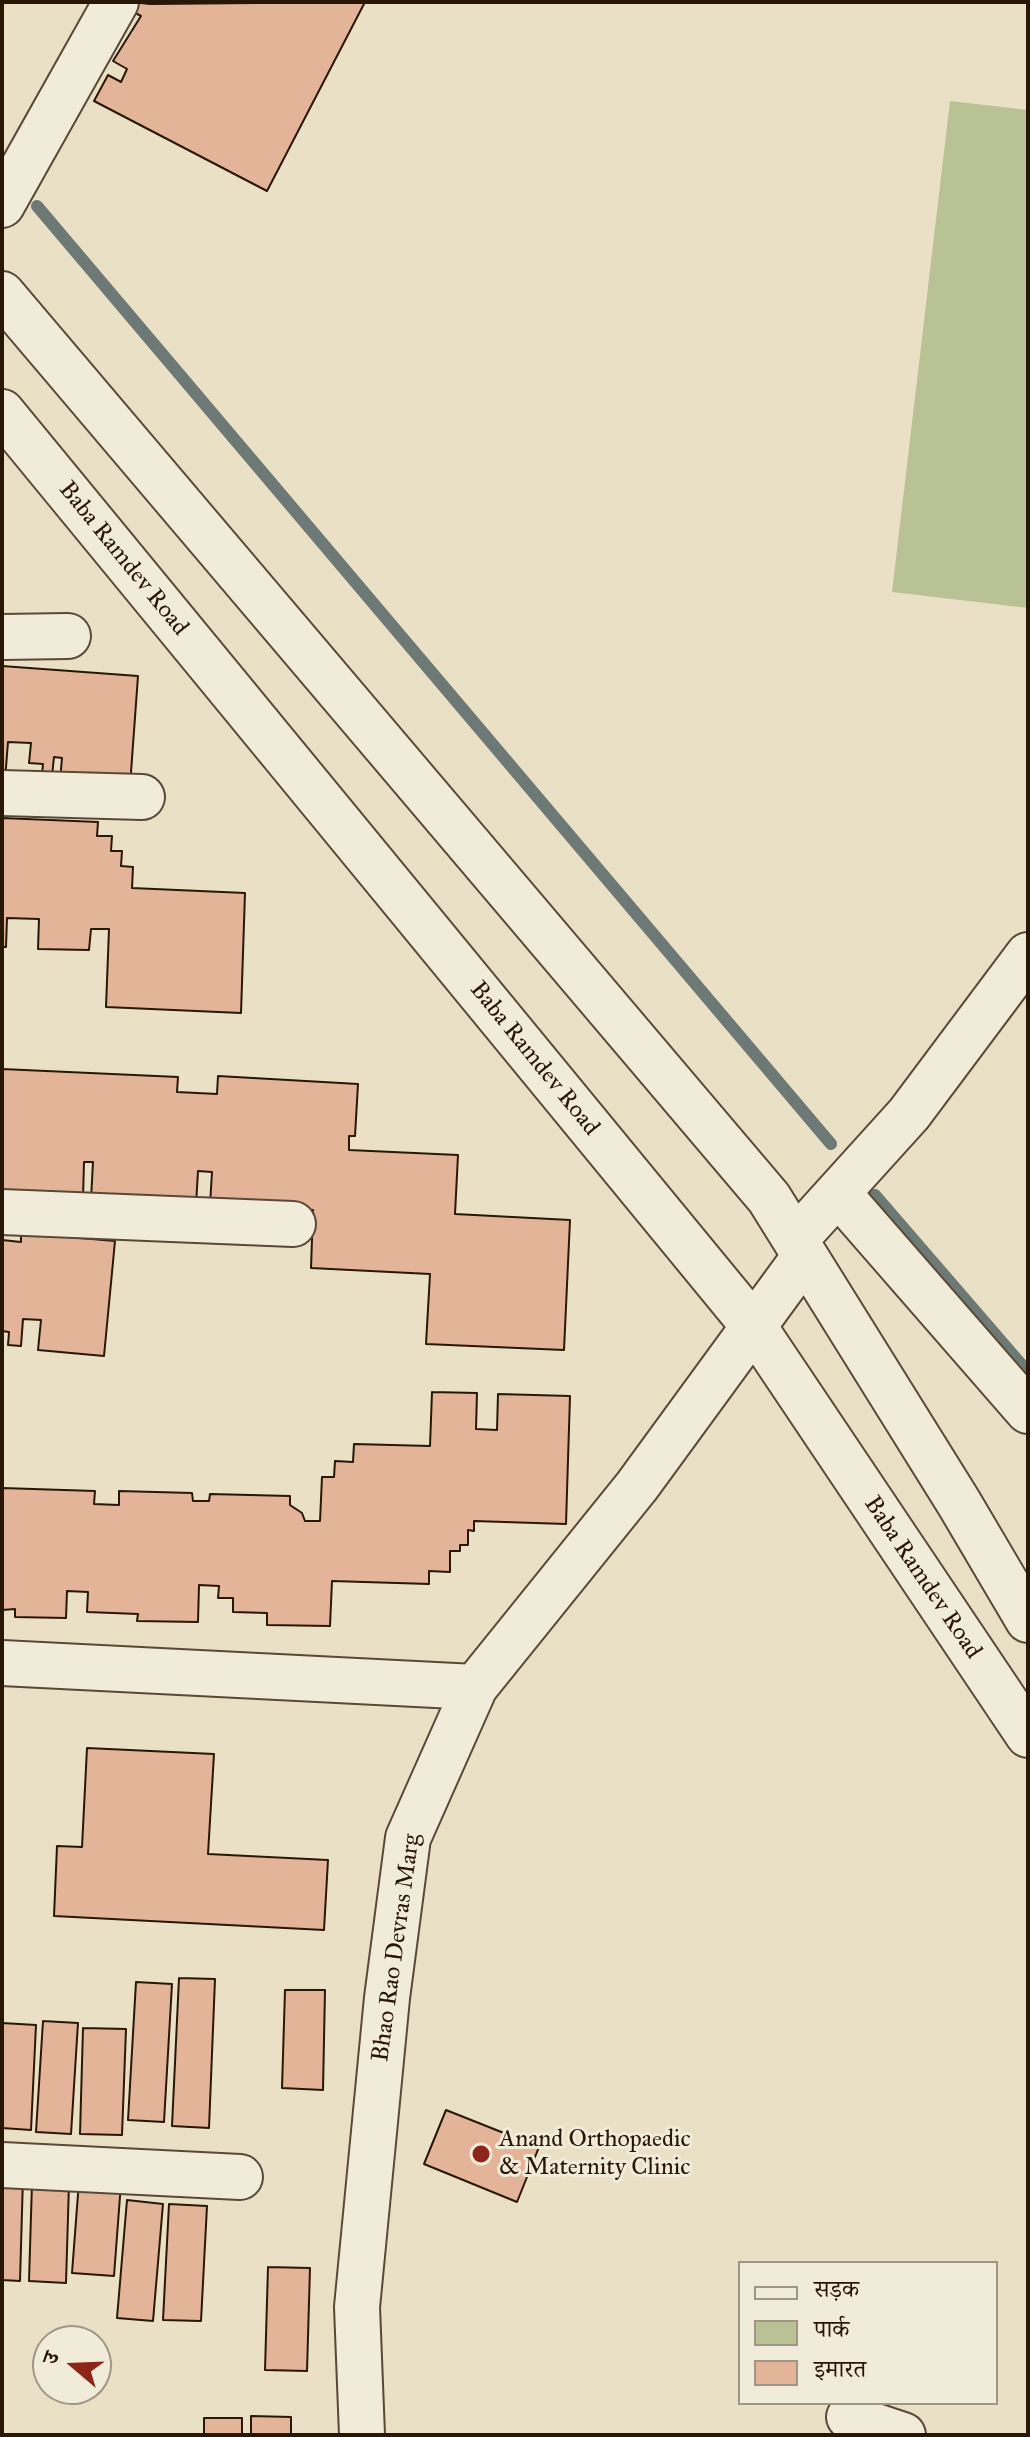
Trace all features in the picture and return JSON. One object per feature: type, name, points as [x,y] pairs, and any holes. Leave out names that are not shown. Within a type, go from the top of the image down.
[{"type":"street","points":[[2,205],[116,2]]},
{"type":"street","points":[[2,294],[769,1198],[1028,1620]]},
{"type":"street","name":"Baba Ramdev Road","points":[[2,412],[755,1328],[1028,1735]]},
{"type":"street","points":[[2,637],[68,636]]},
{"type":"street","points":[[2,793],[142,797]]},
{"type":"street","name":"Bhao Rao Devras Marg","points":[[362,2435],[357,2307],[387,1998],[408,1838],[475,1687],[637,1486],[755,1328],[800,1248],[838,1193],[909,1114],[1028,955]]},
{"type":"street","points":[[838,1193],[1028,1411]]},
{"type":"street","points":[[2,1212],[293,1224]]},
{"type":"street","points":[[2,1663],[475,1687]]},
{"type":"street","points":[[2,2165],[240,2177]]},
{"type":"street","points":[[849,2417],[903,2435]]},
{"type":"green space","points":[[950,101],[1028,110],[1028,608],[892,592]]},
{"type":"building","points":[[132,2],[365,2],[267,191],[94,101],[108,75],[121,82],[127,69],[113,61],[141,16],[128,9]]},
{"type":"building","points":[[2,666],[138,676],[130,786],[60,780],[62,758],[54,757],[52,776],[42,774],[43,764],[29,763],[31,743],[8,742],[5,780],[2,780]]},
{"type":"building","points":[[2,818],[98,822],[97,836],[112,836],[111,851],[122,851],[121,866],[133,867],[132,888],[245,893],[241,1013],[106,1007],[109,929],[91,929],[89,950],[38,949],[39,919],[7,918],[6,947],[2,947]]},
{"type":"building","points":[[2,1069],[178,1077],[177,1092],[217,1094],[218,1076],[358,1084],[355,1136],[349,1136],[349,1150],[458,1155],[455,1214],[570,1220],[564,1350],[426,1344],[430,1274],[311,1268],[313,1210],[210,1205],[212,1172],[198,1171],[196,1205],[91,1199],[93,1162],[84,1162],[83,1198],[2,1194]]},
{"type":"building","points":[[21,1233],[115,1241],[104,1356],[38,1350],[41,1320],[23,1319],[21,1346],[8,1345],[9,1332],[2,1331],[2,1240],[21,1242]]},
{"type":"building","points":[[432,1392],[477,1393],[476,1429],[497,1430],[498,1394],[570,1396],[566,1524],[474,1521],[474,1531],[468,1530],[468,1545],[460,1545],[460,1551],[450,1551],[450,1572],[429,1571],[429,1584],[332,1581],[330,1626],[267,1625],[267,1613],[233,1612],[233,1598],[218,1598],[219,1586],[199,1585],[198,1622],[137,1621],[138,1614],[87,1612],[88,1592],[67,1591],[66,1618],[15,1617],[15,1609],[2,1610],[2,1488],[95,1491],[94,1504],[119,1505],[119,1491],[192,1493],[193,1501],[209,1501],[210,1494],[290,1496],[290,1505],[302,1513],[305,1521],[320,1521],[322,1477],[334,1477],[335,1461],[353,1462],[354,1444],[430,1446]]},
{"type":"building","points":[[87,1748],[214,1754],[208,1854],[328,1860],[324,1930],[54,1916],[57,1846],[82,1847]]},
{"type":"building","points":[[179,1978],[215,1979],[209,2128],[172,2126]]},
{"type":"building","points":[[136,1982],[172,1984],[164,2122],[128,2120]]},
{"type":"building","points":[[285,1990],[325,1990],[323,2090],[282,2088]]},
{"type":"building","points":[[43,2021],[78,2023],[71,2134],[36,2132]]},
{"type":"building","points":[[2,2023],[36,2025],[31,2130],[2,2128]]},
{"type":"building","points":[[83,2028],[126,2029],[122,2135],[80,2134]]},
{"type":"building","points":[[446,2110],[539,2147],[517,2202],[424,2164]]},
{"type":"building","points":[[2,2177],[23,2177],[20,2281],[2,2280]]},
{"type":"building","points":[[79,2181],[121,2183],[114,2276],[72,2273]]},
{"type":"building","points":[[32,2183],[69,2184],[66,2283],[29,2281]]},
{"type":"building","points":[[127,2200],[163,2204],[153,2321],[117,2318]]},
{"type":"building","points":[[169,2204],[207,2206],[201,2321],[163,2320]]},
{"type":"building","points":[[268,2267],[310,2268],[307,2371],[265,2370]]},
{"type":"building","points":[[251,2416],[291,2417],[291,2435],[251,2435]]},
{"type":"building","points":[[204,2418],[242,2418],[242,2435],[204,2435]]},
{"type":"waterway","points":[[37,206],[831,1144]]},
{"type":"waterway","points":[[875,1195],[1028,1372]]},
{"type":"place","name":"Anand Orthopaedic & Maternity Clinic","points":[[481,2154]]}]
